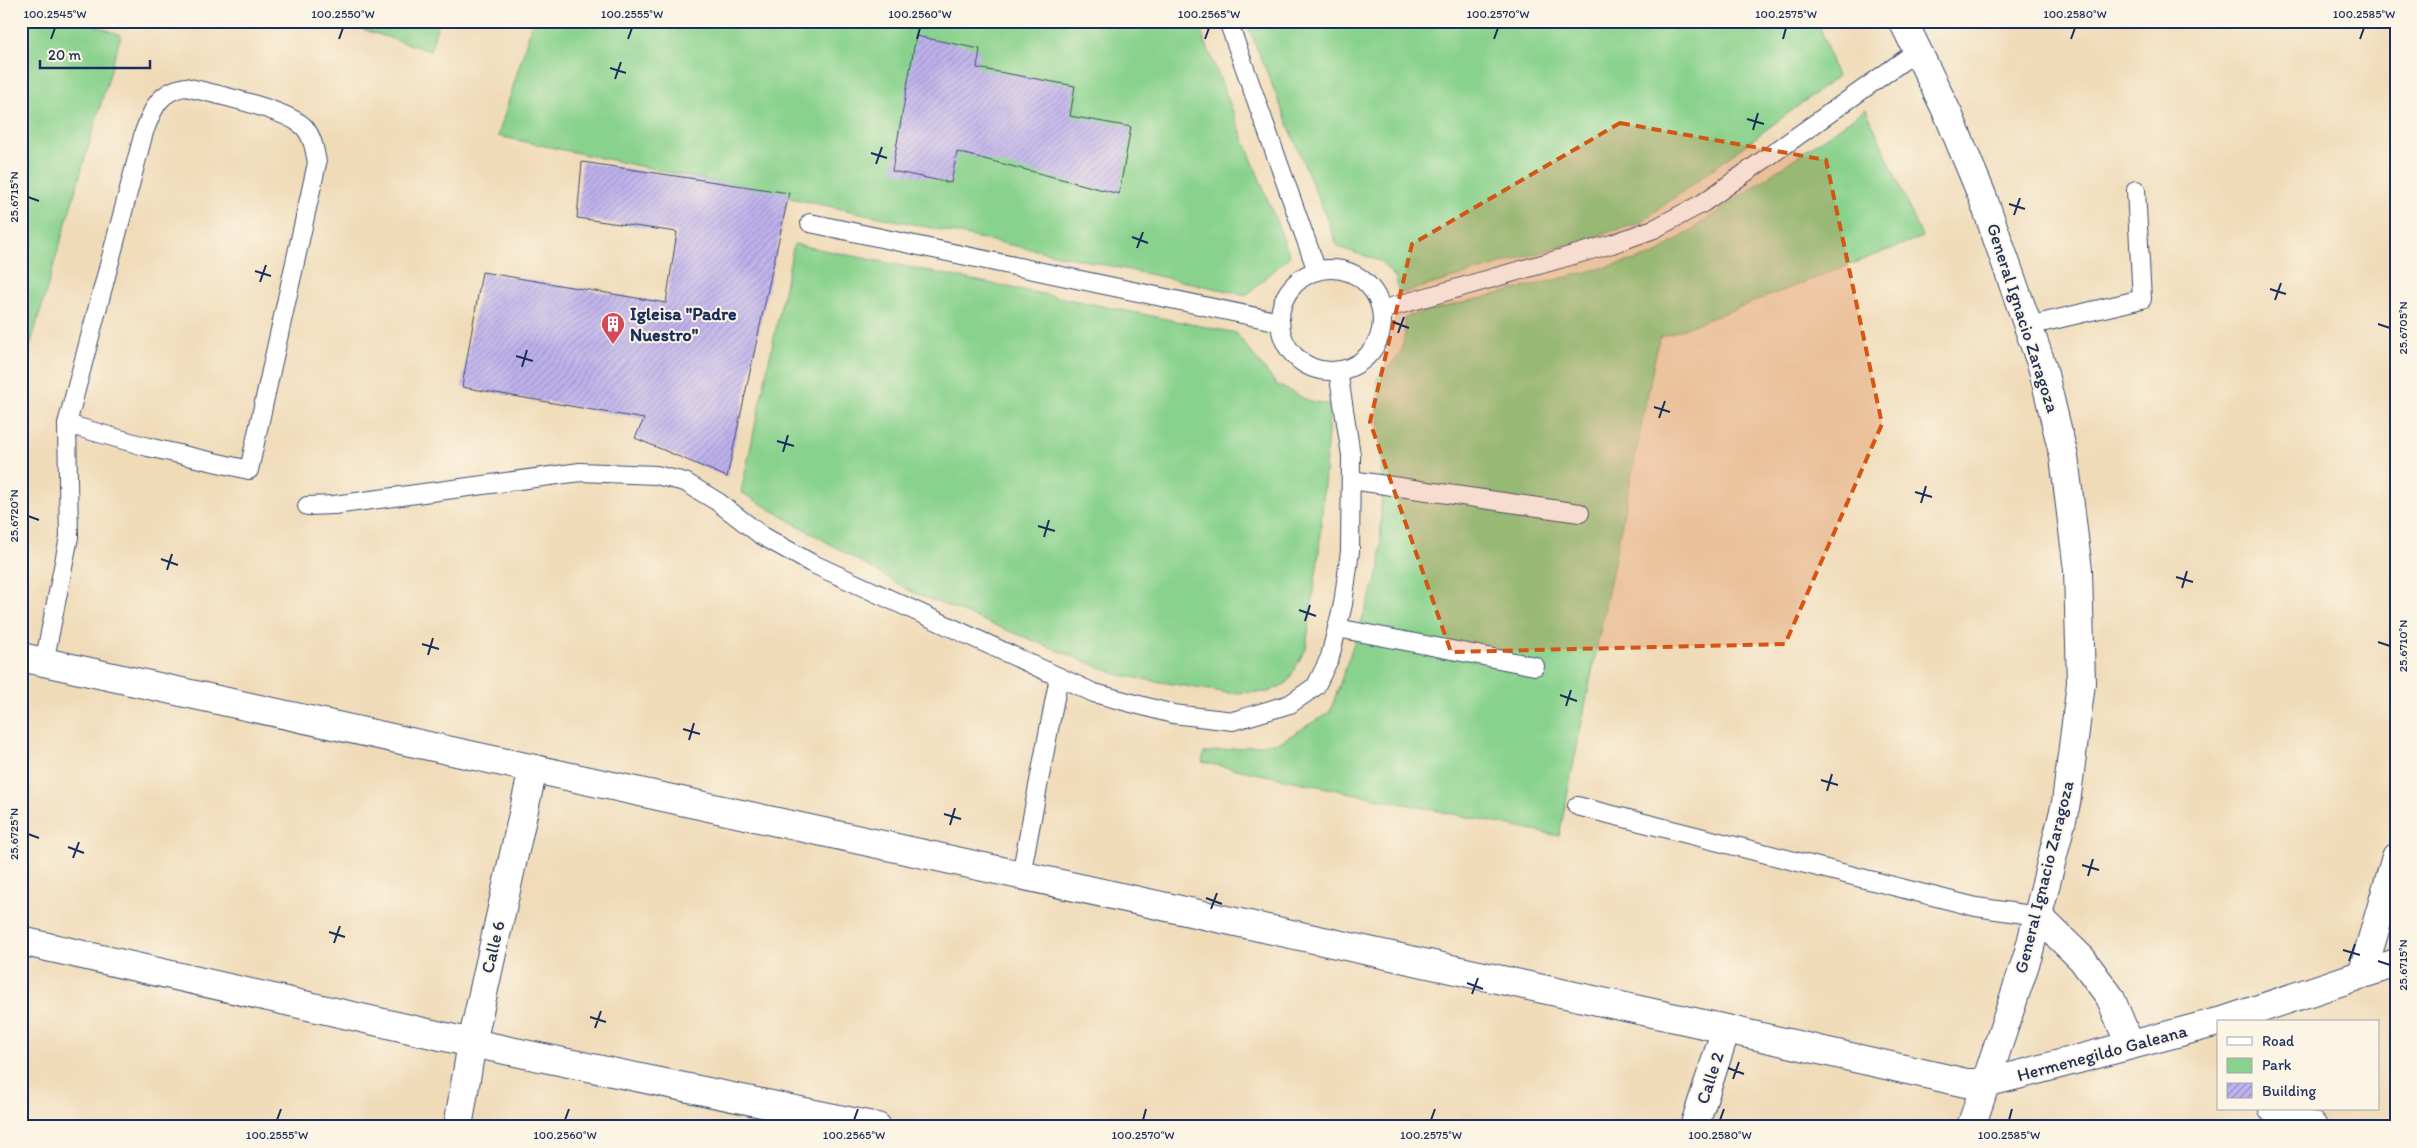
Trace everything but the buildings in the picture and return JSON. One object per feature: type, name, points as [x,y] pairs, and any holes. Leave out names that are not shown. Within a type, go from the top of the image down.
[{"type":"street","name":"General Ignacio Zaragoza","points":[[1903,21],[1949,116],[1983,198],[2042,366],[2055,415],[2071,507],[2078,570],[2081,683],[2066,803],[2028,955],[1971,1127]]},
{"type":"street","name":"Hermenegildo Galeana","points":[[33,660],[1726,1028],[1966,1083],[1985,1083],[2217,1023]]},
{"type":"street","name":"Calle 6","points":[[458,1127],[472,1043],[533,769]]},
{"type":"street","points":[[2362,974],[2396,857]]},
{"type":"street","points":[[2038,916],[2082,960],[2110,997],[2130,1046]]},
{"type":"street","points":[[21,941],[472,1043],[877,1127]]},
{"type":"street","name":"Hermenegildo Galeana","points":[[2226,1020],[2396,962]]},
{"type":"street","name":"Calle 2","points":[[1694,1127],[1726,1028]]},
{"type":"street","points":[[2275,1110],[2290,1120],[2313,1127]]},
{"type":"lane","points":[[1228,21],[1317,271]]},
{"type":"lane","points":[[1380,310],[1612,244],[1654,229],[1703,203],[1917,51]]},
{"type":"lane","points":[[33,660],[69,537],[67,424],[144,132],[154,106],[171,90],[185,87],[279,113],[304,126],[314,144],[318,163],[249,470],[67,424]]},
{"type":"lane","points":[[2028,326],[2142,299],[2136,190]]},
{"type":"lane","points":[[810,223],[1280,322]]},
{"type":"lane","points":[[1334,270],[1350,273],[1364,282],[1375,295],[1380,310],[1381,327],[1377,343],[1367,356],[1354,366],[1338,371],[1321,370],[1305,364],[1292,353],[1283,339],[1280,322],[1282,305],[1290,290],[1302,278],[1317,271],[1334,270]]},
{"type":"lane","points":[[307,506],[334,505],[580,472],[656,475],[685,482],[718,502],[761,535],[811,563],[1094,694],[1173,714],[1233,721],[1290,704],[1316,686],[1330,657],[1343,604],[1350,550],[1351,455],[1338,371]]},
{"type":"lane","points":[[1351,480],[1580,513]]},
{"type":"lane","points":[[1337,628],[1535,666]]},
{"type":"lane","points":[[1021,875],[1059,677]]},
{"type":"lane","points":[[1577,806],[1976,907],[2038,916]]},
{"type":"highlighted area","points":[[1620,123],[1826,160],[1882,424],[1785,644],[1451,652],[1370,422],[1412,244]]},
{"type":"green space","points":[[21,21],[83,21],[121,35],[21,377]]},
{"type":"green space","points":[[337,21],[439,21],[430,51]]},
{"type":"green space","points":[[533,21],[1197,21],[1290,256],[1247,295],[498,136]]},
{"type":"green space","points":[[1246,21],[1818,21],[1837,77],[1640,223],[1399,294],[1396,278],[1380,261],[1338,247]]},
{"type":"green space","points":[[1866,109],[1922,237],[1659,338],[1559,836],[1202,762],[1204,753],[1280,742],[1330,712],[1380,568],[1382,467],[1377,378],[1397,358],[1403,346],[1405,317],[1655,255]]},
{"type":"green space","points":[[794,244],[1236,333],[1276,384],[1311,402],[1330,404],[1319,552],[1306,648],[1287,683],[1268,692],[1227,693],[1119,675],[912,592],[741,492]]},
{"type":"place","name":"Igleisa \"Padre Nuestro\"","points":[[613,345]]}]
